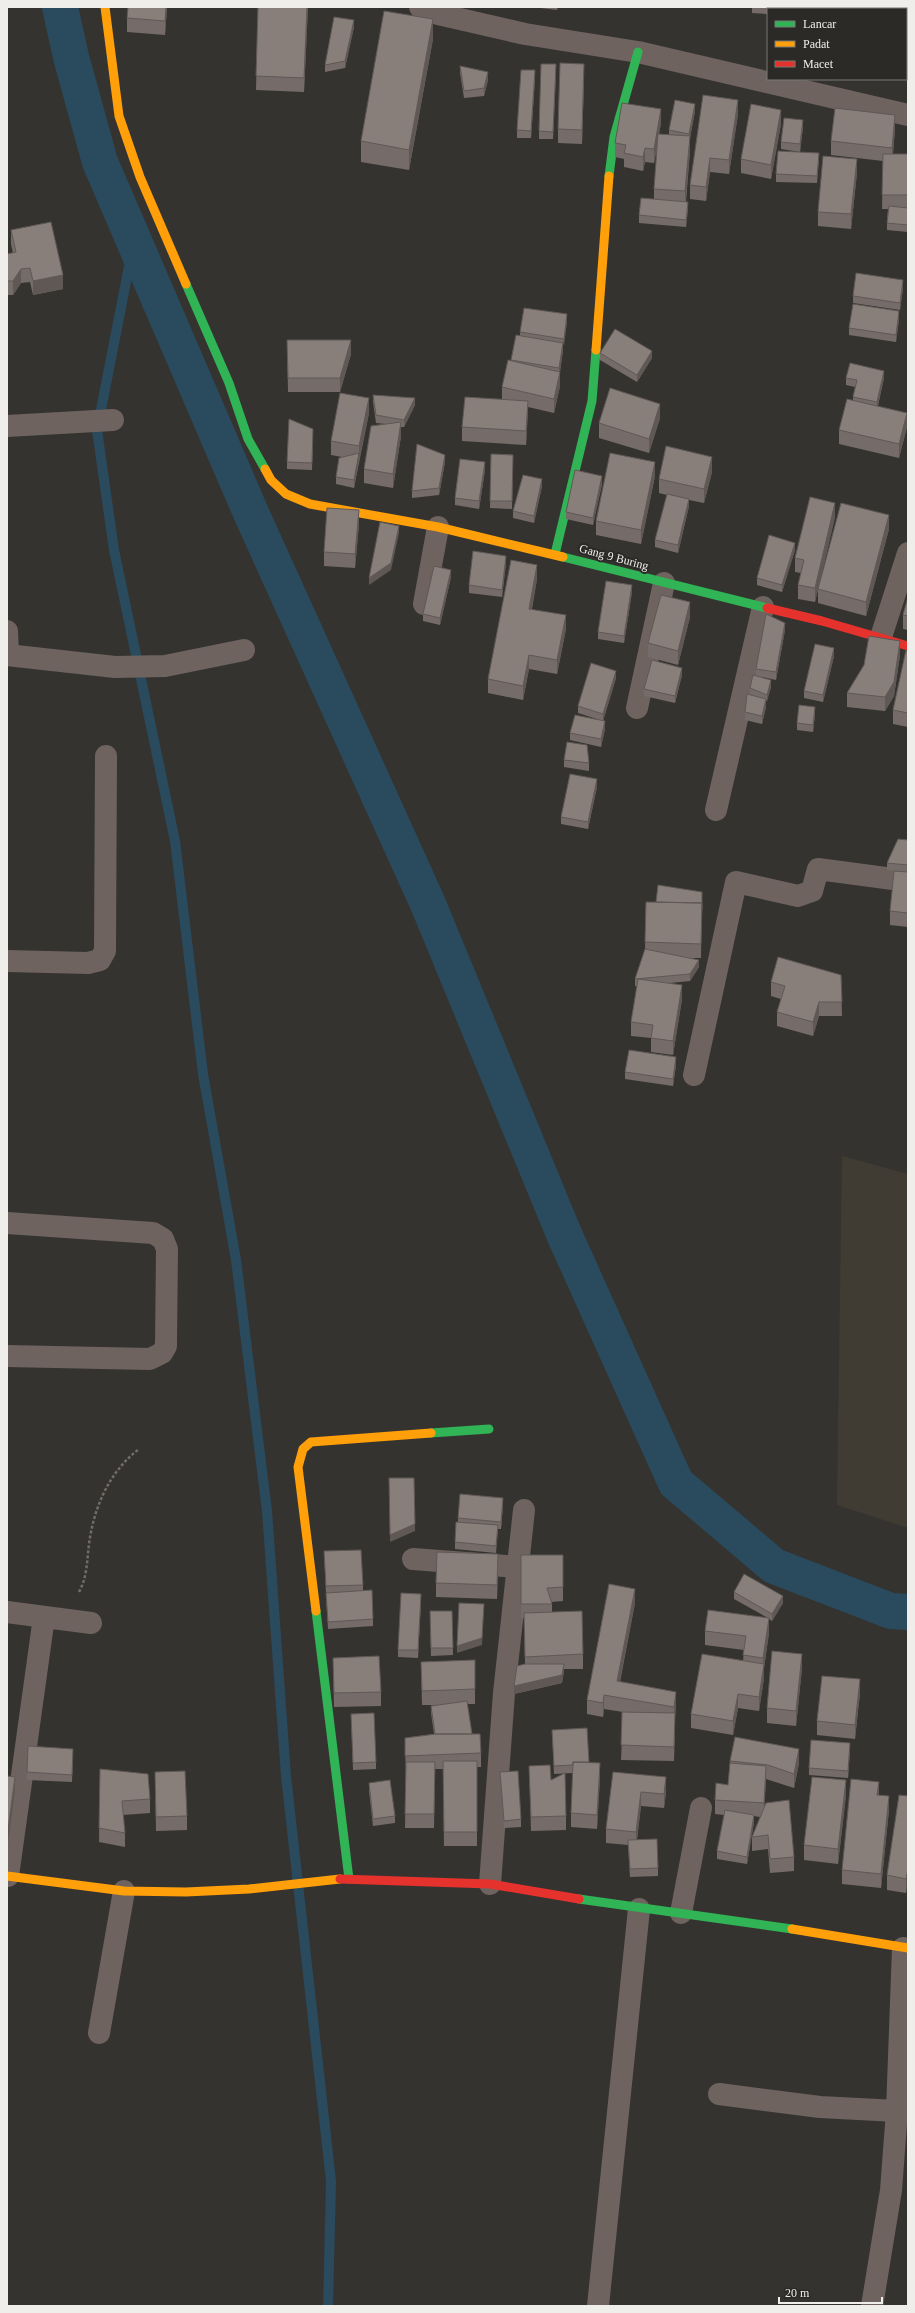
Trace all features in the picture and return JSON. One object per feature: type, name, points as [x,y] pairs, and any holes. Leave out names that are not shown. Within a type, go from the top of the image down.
[{"type":"street","name":"Gang 9 Buring","points":[[105,7],[118,116],[140,177],[229,383],[248,440],[271,480],[286,494],[310,504],[438,526],[555,554],[664,583],[881,637],[908,646]]},
{"type":"street","points":[[420,7],[438,14],[525,34],[638,52],[908,115]]},
{"type":"street","points":[[555,554],[592,401],[606,199],[614,137],[638,52]]},
{"type":"street","points":[[7,426],[113,420]]},
{"type":"street","points":[[424,604],[438,526]]},
{"type":"street","points":[[881,637],[908,552]]},
{"type":"street","points":[[637,708],[664,583]]},
{"type":"street","points":[[716,810],[763,607]]},
{"type":"street","points":[[7,631],[8,655],[115,667],[165,666],[244,650]]},
{"type":"street","points":[[7,961],[88,963],[100,960],[105,952],[106,756]]},
{"type":"street","points":[[694,1075],[736,882],[798,896],[812,891],[818,869],[908,881]]},
{"type":"street","points":[[7,1223],[153,1233],[163,1239],[167,1256],[166,1346],[162,1353],[150,1359],[7,1356]]},
{"type":"street","points":[[349,1879],[298,1467],[303,1449],[311,1442],[489,1429]]},
{"type":"street","points":[[490,1884],[498,1758],[524,1510]]},
{"type":"street","points":[[414,1559],[518,1567]]},
{"type":"street","points":[[7,1612],[91,1623]]},
{"type":"street","points":[[51,1618],[8,1876],[124,1891],[186,1892],[248,1889],[335,1879],[490,1884],[639,1909],[681,1913],[806,1931],[906,1948],[891,2190],[872,2306]]},
{"type":"street","points":[[681,1913],[701,1808]]},
{"type":"street","points":[[99,2033],[124,1891]]},
{"type":"street","points":[[598,2306],[639,1909]]},
{"type":"street","points":[[719,2094],[820,2107],[897,2111]]},
{"type":"path","points":[[51,1618],[76,1599],[84,1583],[91,1533],[106,1487],[126,1459],[139,1449]]},
{"type":"shaded area","points":[[842,1156],[908,1174],[908,1528],[837,1505]]},
{"type":"building","points":[[128,7],[166,7],[165,21],[127,18]]},
{"type":"building","points":[[258,7],[307,7],[304,78],[256,76]]},
{"type":"building","points":[[797,7],[824,7],[824,8]]},
{"type":"building","points":[[869,7],[903,7],[903,8]]},
{"type":"building","points":[[384,11],[433,19],[409,150],[361,141]]},
{"type":"building","points":[[334,17],[354,20],[345,61],[325,65]]},
{"type":"building","points":[[560,63],[584,64],[582,130],[558,129]]},
{"type":"building","points":[[541,64],[556,64],[553,132],[539,131]]},
{"type":"building","points":[[460,66],[488,72],[484,88],[464,91]]},
{"type":"building","points":[[521,70],[535,70],[531,131],[517,130]]},
{"type":"building","points":[[703,95],[738,100],[729,160],[710,158],[706,187],[690,185]]},
{"type":"building","points":[[675,100],[695,104],[689,134],[669,130]]},
{"type":"building","points":[[622,103],[661,109],[654,149],[645,148],[643,157],[624,153],[626,145],[615,143]]},
{"type":"building","points":[[751,104],[781,110],[771,165],[741,159]]},
{"type":"building","points":[[835,108],[895,115],[892,148],[831,141]]},
{"type":"building","points":[[784,118],[803,120],[800,144],[781,142]]},
{"type":"building","points":[[658,134],[690,136],[685,191],[654,189]]},
{"type":"building","points":[[778,151],[819,153],[817,176],[776,174]]},
{"type":"building","points":[[883,154],[908,154],[908,195],[882,195]]},
{"type":"building","points":[[823,156],[857,159],[851,214],[818,212]]},
{"type":"building","points":[[641,198],[688,202],[686,220],[639,215]]},
{"type":"building","points":[[889,206],[908,208],[908,225],[887,223]]},
{"type":"building","points":[[51,222],[63,275],[33,281],[30,268],[21,269],[13,281],[7,281],[7,254],[16,252],[11,230]]},
{"type":"building","points":[[856,273],[903,280],[900,303],[853,296]]},
{"type":"building","points":[[853,304],[899,311],[896,335],[849,328]]},
{"type":"building","points":[[524,308],[567,314],[564,339],[520,332]]},
{"type":"building","points":[[615,329],[652,351],[637,375],[600,353]]},
{"type":"building","points":[[516,335],[563,343],[559,368],[511,360]]},
{"type":"building","points":[[287,340],[351,340],[340,378],[288,378]]},
{"type":"building","points":[[508,360],[560,372],[554,399],[502,387]]},
{"type":"building","points":[[850,363],[884,371],[877,402],[853,397],[857,380],[846,378]]},
{"type":"building","points":[[610,388],[660,404],[649,439],[599,423]]},
{"type":"building","points":[[340,393],[369,398],[359,446],[331,441]]},
{"type":"building","points":[[373,395],[415,398],[404,420],[376,415]]},
{"type":"building","points":[[465,397],[528,401],[526,431],[462,427]]},
{"type":"building","points":[[847,399],[907,413],[899,444],[839,430]]},
{"type":"building","points":[[289,419],[313,429],[312,463],[287,462]]},
{"type":"building","points":[[401,422],[393,474],[364,469],[371,426]]},
{"type":"building","points":[[417,444],[445,455],[439,488],[412,491]]},
{"type":"building","points":[[666,446],[712,457],[704,489],[659,479]]},
{"type":"building","points":[[359,453],[354,480],[336,477],[339,458]]},
{"type":"building","points":[[610,453],[655,462],[641,530],[596,521]]},
{"type":"building","points":[[491,454],[513,455],[512,501],[490,501]]},
{"type":"building","points":[[460,459],[485,462],[479,501],[455,498]]},
{"type":"building","points":[[575,470],[602,476],[593,518],[566,512]]},
{"type":"building","points":[[523,475],[542,479],[534,516],[513,511]]},
{"type":"building","points":[[667,494],[689,499],[678,545],[655,540]]},
{"type":"building","points":[[810,497],[835,503],[815,588],[798,585],[804,560],[795,558]]},
{"type":"building","points":[[841,503],[889,515],[866,602],[818,589]]},
{"type":"building","points":[[327,508],[359,510],[355,554],[324,552]]},
{"type":"building","points":[[380,522],[399,526],[391,563],[369,578]]},
{"type":"building","points":[[769,535],[795,543],[782,585],[757,578]]},
{"type":"building","points":[[473,551],[506,556],[502,590],[469,585]]},
{"type":"building","points":[[511,560],[537,565],[529,609],[566,615],[557,660],[529,655],[523,686],[488,679]]},
{"type":"building","points":[[434,566],[451,570],[440,618],[423,614]]},
{"type":"building","points":[[606,581],[632,585],[624,636],[598,632]]},
{"type":"building","points":[[661,595],[690,602],[678,651],[648,643]]},
{"type":"building","points":[[908,597],[908,616],[903,615]]},
{"type":"building","points":[[766,614],[785,623],[776,672],[756,669]]},
{"type":"building","points":[[869,636],[900,641],[894,682],[885,697],[847,693],[864,665]]},
{"type":"building","points":[[815,644],[834,648],[823,695],[804,691]]},
{"type":"building","points":[[906,650],[908,654],[908,713],[893,710]]},
{"type":"building","points":[[652,660],[682,668],[675,696],[644,689]]},
{"type":"building","points":[[591,663],[616,671],[603,714],[578,706]]},
{"type":"building","points":[[753,675],[771,680],[767,695],[750,688]]},
{"type":"building","points":[[747,694],[766,699],[762,716],[745,712]]},
{"type":"building","points":[[799,705],[815,707],[813,725],[797,723]]},
{"type":"building","points":[[575,715],[605,721],[601,739],[570,733]]},
{"type":"building","points":[[567,742],[587,745],[589,763],[564,760]]},
{"type":"building","points":[[570,774],[597,779],[588,822],[561,817]]},
{"type":"building","points":[[898,839],[908,840],[908,865],[887,863]]},
{"type":"building","points":[[894,871],[908,872],[908,913],[890,911]]},
{"type":"building","points":[[658,885],[702,892],[702,903],[656,902]]},
{"type":"building","points":[[646,902],[702,903],[701,944],[645,942]]},
{"type":"building","points":[[645,949],[699,960],[690,974],[635,979]]},
{"type":"building","points":[[778,957],[841,975],[842,1002],[819,1002],[813,1022],[777,1012],[785,986],[771,982]]},
{"type":"building","points":[[638,979],[682,985],[673,1041],[651,1038],[653,1025],[631,1022]]},
{"type":"building","points":[[629,1050],[676,1057],[673,1079],[625,1072]]},
{"type":"building","points":[[389,1478],[414,1478],[415,1524],[390,1535]]},
{"type":"building","points":[[460,1494],[503,1498],[501,1522],[458,1518]]},
{"type":"building","points":[[456,1522],[498,1525],[496,1546],[455,1542]]},
{"type":"building","points":[[361,1550],[363,1585],[326,1586],[324,1551]]},
{"type":"building","points":[[437,1552],[498,1554],[497,1585],[436,1583]]},
{"type":"building","points":[[521,1555],[563,1555],[563,1587],[547,1588],[552,1604],[521,1604]]},
{"type":"building","points":[[744,1574],[783,1596],[772,1614],[734,1592]]},
{"type":"building","points":[[609,1584],[635,1589],[617,1681],[676,1692],[674,1707],[604,1695],[603,1703],[587,1700]]},
{"type":"building","points":[[372,1590],[373,1619],[328,1622],[326,1593]]},
{"type":"building","points":[[401,1593],[421,1594],[418,1650],[398,1650]]},
{"type":"building","points":[[459,1603],[484,1604],[482,1638],[457,1646]]},
{"type":"building","points":[[708,1610],[769,1618],[763,1658],[743,1655],[746,1636],[705,1631]]},
{"type":"building","points":[[430,1611],[452,1611],[453,1648],[431,1648]]},
{"type":"building","points":[[582,1611],[583,1654],[525,1657],[524,1613]]},
{"type":"building","points":[[772,1651],[802,1654],[796,1711],[767,1708]]},
{"type":"building","points":[[702,1654],[764,1664],[759,1697],[738,1694],[733,1721],[691,1714]]},
{"type":"building","points":[[379,1656],[381,1692],[334,1693],[333,1658]]},
{"type":"building","points":[[475,1660],[475,1689],[422,1691],[421,1662]]},
{"type":"building","points":[[525,1664],[564,1664],[562,1675],[514,1686],[517,1666]]},
{"type":"building","points":[[822,1676],[860,1679],[855,1725],[817,1721]]},
{"type":"building","points":[[467,1701],[472,1734],[435,1734],[431,1706]]},
{"type":"building","points":[[622,1712],[675,1713],[674,1747],[621,1745]]},
{"type":"building","points":[[374,1713],[376,1762],[353,1763],[351,1714]]},
{"type":"building","points":[[587,1728],[589,1762],[573,1762],[573,1765],[554,1766],[552,1730]]},
{"type":"building","points":[[436,1734],[480,1734],[481,1753],[405,1756],[405,1738]]},
{"type":"building","points":[[735,1737],[799,1749],[794,1774],[768,1765],[730,1761]]},
{"type":"building","points":[[811,1740],[850,1743],[848,1771],[809,1768]]},
{"type":"building","points":[[28,1746],[73,1749],[72,1775],[27,1772]]},
{"type":"building","points":[[443,1761],[477,1761],[477,1832],[444,1832]]},
{"type":"building","points":[[406,1762],[435,1762],[434,1814],[405,1814]]},
{"type":"building","points":[[573,1762],[600,1763],[597,1815],[571,1813]]},
{"type":"building","points":[[730,1763],[766,1766],[764,1803],[715,1800],[716,1783],[728,1785]]},
{"type":"building","points":[[550,1765],[551,1780],[565,1773],[566,1816],[531,1817],[529,1766]]},
{"type":"building","points":[[100,1769],[148,1774],[150,1799],[122,1801],[125,1833],[99,1828]]},
{"type":"building","points":[[185,1771],[187,1816],[156,1817],[155,1772]]},
{"type":"building","points":[[518,1771],[521,1819],[504,1821],[500,1772]]},
{"type":"building","points":[[613,1772],[666,1777],[664,1794],[641,1792],[636,1832],[606,1829]]},
{"type":"building","points":[[7,1776],[15,1777],[7,1837]]},
{"type":"building","points":[[812,1777],[846,1780],[838,1849],[804,1845]]},
{"type":"building","points":[[851,1779],[879,1782],[877,1795],[889,1796],[881,1874],[842,1870]]},
{"type":"building","points":[[390,1780],[395,1816],[373,1819],[369,1783]]},
{"type":"building","points":[[899,1795],[908,1796],[908,1869],[906,1879],[887,1875]]},
{"type":"building","points":[[789,1800],[794,1857],[770,1859],[768,1835],[752,1837],[766,1803]]},
{"type":"building","points":[[725,1810],[754,1815],[747,1857],[717,1851]]},
{"type":"building","points":[[657,1839],[658,1868],[630,1869],[628,1840]]},
{"type":"waterway","points":[[60,7],[71,57],[100,162],[251,513],[428,904],[564,1234],[676,1483],[774,1566],[891,1611],[908,1612]]},
{"type":"waterway","points":[[134,241],[97,430],[114,550],[175,841],[203,1074],[236,1260],[267,1511],[286,1776],[331,2181],[328,2306]]},
{"type":"traffic: fast","points":[[609,176],[614,137],[638,52]]},
{"type":"traffic: fast","points":[[186,284],[229,383],[248,439],[265,469]]},
{"type":"traffic: fast","points":[[555,554],[592,401],[596,350]]},
{"type":"traffic: fast","points":[[563,557],[767,608]]},
{"type":"traffic: fast","points":[[431,1433],[489,1429]]},
{"type":"traffic: fast","points":[[316,1611],[349,1879]]},
{"type":"traffic: fast","points":[[579,1899],[792,1929]]},
{"type":"traffic: slow","points":[[105,7],[119,116],[140,177],[186,284]]},
{"type":"traffic: slow","points":[[596,350],[609,176]]},
{"type":"traffic: slow","points":[[265,469],[271,480],[286,494],[310,504],[438,527],[563,557]]},
{"type":"traffic: slow","points":[[316,1611],[298,1467],[303,1449],[311,1442],[431,1433]]},
{"type":"traffic: slow","points":[[7,1876],[124,1891],[186,1892],[249,1889],[340,1879]]},
{"type":"traffic: slow","points":[[792,1929],[908,1948]]},
{"type":"traffic: jam","points":[[767,608],[822,621],[908,646]]},
{"type":"traffic: jam","points":[[340,1879],[490,1884],[579,1899]]}]
